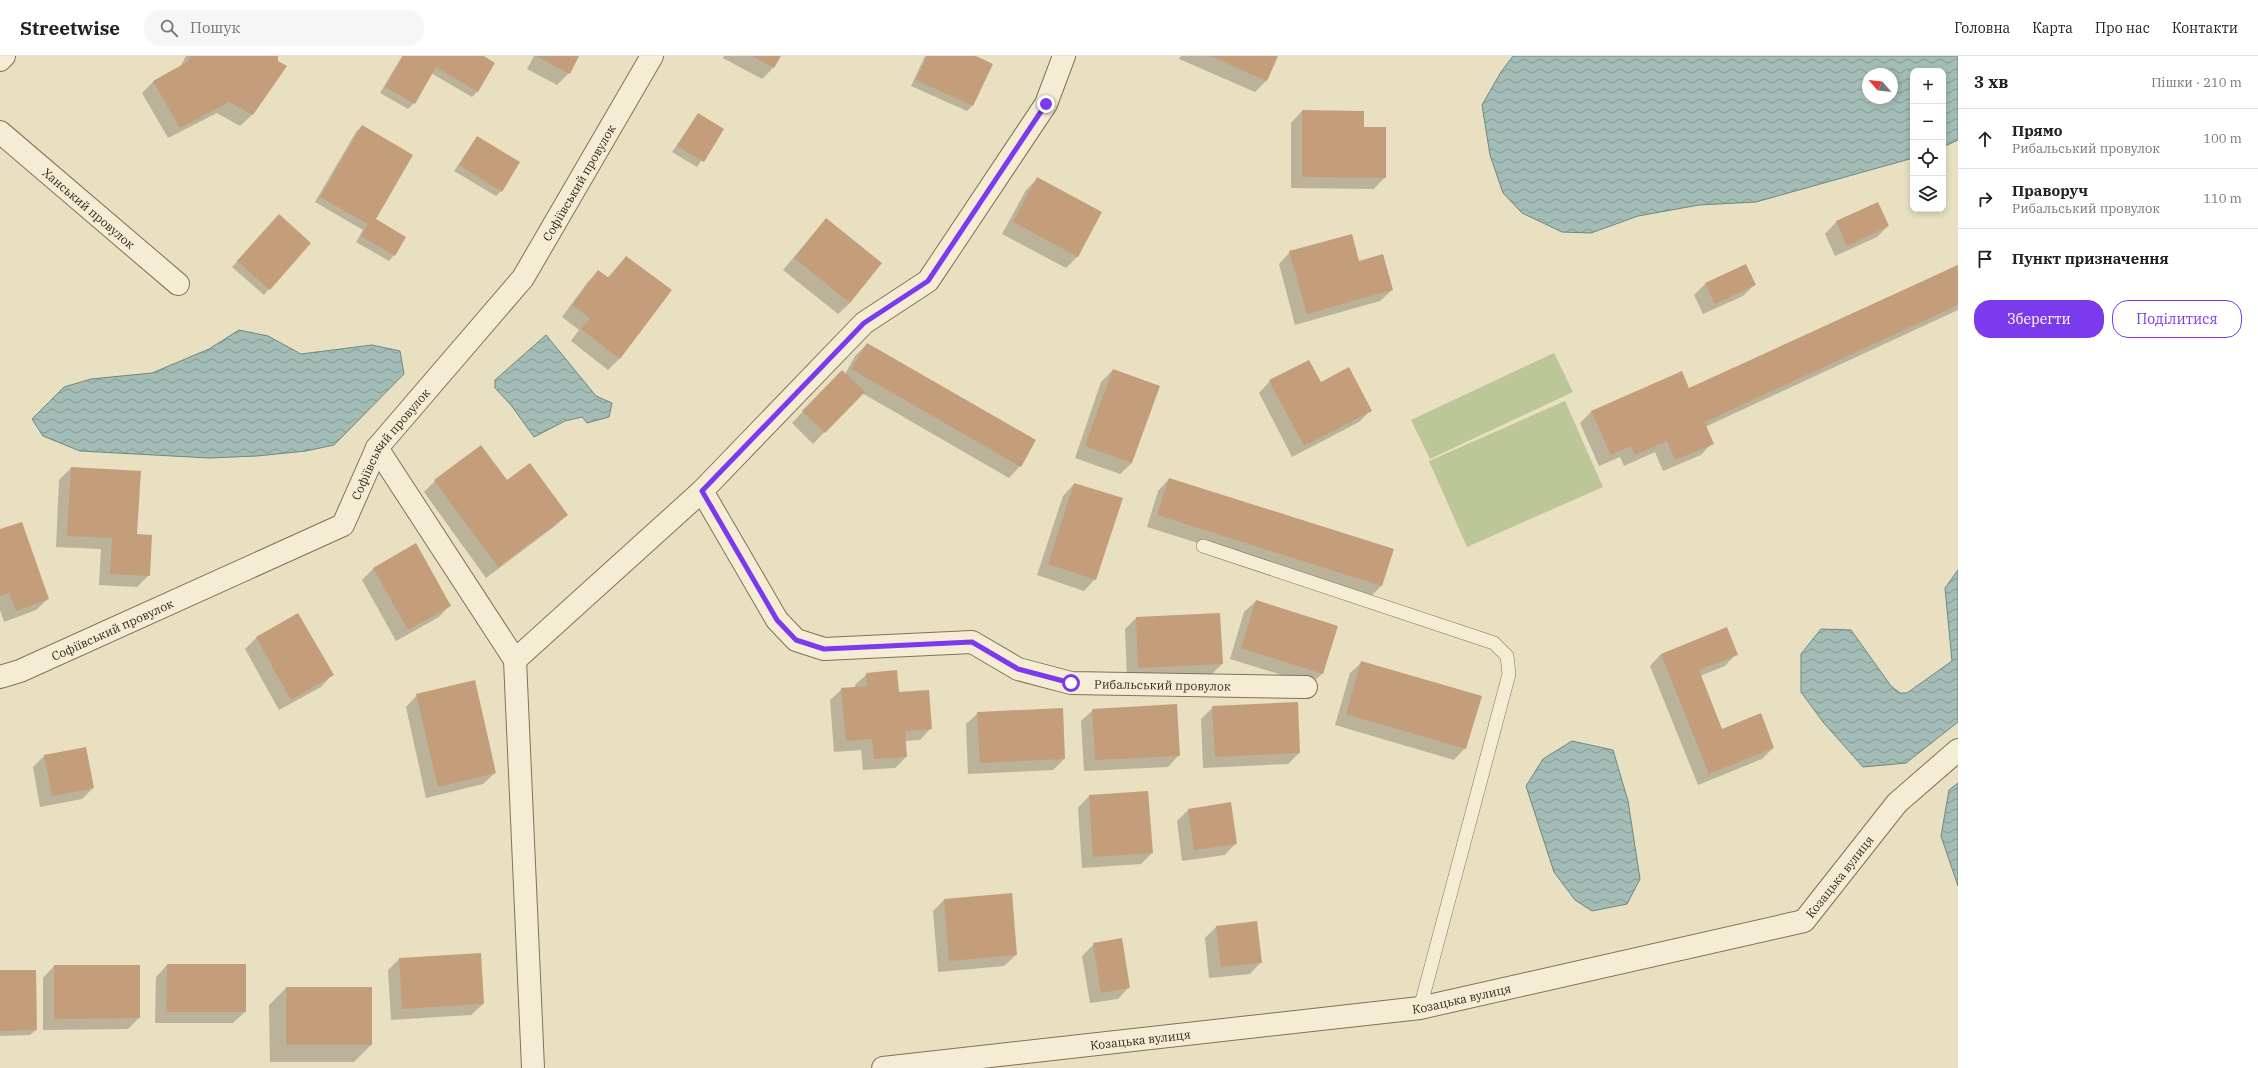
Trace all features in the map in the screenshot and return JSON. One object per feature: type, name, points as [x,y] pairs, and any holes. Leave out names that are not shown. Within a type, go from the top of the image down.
[{"type":"street","points":[[0,60],[4,56]]},
{"type":"street","name":"Софіївський провулок","points":[[0,677],[20,671],[187,598],[344,525],[377,448],[523,278],[652,56]]},
{"type":"street","points":[[515,660],[702,491],[864,323],[928,281],[1046,104],[1064,56]]},
{"type":"street","name":"Ханський провулок","points":[[0,132],[178,284]]},
{"type":"street","points":[[377,448],[515,660],[533,1068]]},
{"type":"street","name":"Рибальський провулок","points":[[702,491],[777,620],[796,640],[824,649],[972,642],[1018,669],[1071,683],[1306,687]]},
{"type":"street","name":"Козацька вулиця","points":[[883,1068],[1420,1008],[1804,921],[1897,803],[1958,750]]},
{"type":"lane","points":[[1203,546],[1494,642],[1507,656],[1509,674],[1420,1008]]},
{"type":"green space","points":[[1554,353],[1573,392],[1430,459],[1411,420]]},
{"type":"green space","points":[[1565,401],[1603,487],[1467,547],[1429,461]]},
{"type":"water","points":[[1513,56],[1958,56],[1958,140],[1946,146],[1946,68],[1910,68],[1910,159],[1756,202],[1699,205],[1638,216],[1591,233],[1562,232],[1522,213],[1503,193],[1490,155],[1482,105],[1501,72]]},
{"type":"water","points":[[239,330],[268,336],[301,354],[372,345],[400,351],[404,374],[334,445],[306,451],[257,456],[209,458],[80,451],[43,436],[32,419],[64,387],[91,379],[152,373],[209,349]]},
{"type":"water","points":[[546,335],[596,396],[612,403],[609,417],[587,423],[582,417],[565,421],[534,437],[511,405],[495,388],[495,380]]},
{"type":"water","points":[[1958,570],[1958,722],[1906,763],[1863,767],[1823,722],[1801,692],[1801,654],[1821,629],[1851,630],[1891,686],[1900,693],[1907,693],[1952,661],[1945,588]]},
{"type":"water","points":[[1572,741],[1613,750],[1628,801],[1640,879],[1627,904],[1592,911],[1575,900],[1554,872],[1526,786],[1543,759]]},
{"type":"water","points":[[1958,783],[1958,886],[1941,836],[1949,790]]},
{"type":"building","points":[[191,56],[278,56],[278,61],[287,66],[253,115],[229,102],[180,128],[153,81],[187,62]]},
{"type":"building","points":[[403,56],[484,56],[495,63],[478,92],[436,67],[415,104],[385,87]]},
{"type":"building","points":[[536,56],[579,56],[570,74]]},
{"type":"building","points":[[752,56],[781,56],[774,68]]},
{"type":"building","points":[[927,56],[976,56],[993,64],[973,106],[916,80]]},
{"type":"building","points":[[1210,56],[1278,56],[1267,81]]},
{"type":"building","points":[[1302,110],[1364,111],[1364,127],[1386,127],[1386,178],[1302,177]]},
{"type":"building","points":[[698,113],[724,129],[704,162],[677,146]]},
{"type":"building","points":[[362,125],[413,155],[376,219],[406,237],[395,256],[361,236],[368,224],[320,197]]},
{"type":"building","points":[[477,136],[520,162],[502,192],[459,165]]},
{"type":"building","points":[[1037,177],[1102,212],[1078,257],[1013,222]]},
{"type":"building","points":[[1878,202],[1889,226],[1847,246],[1836,221]]},
{"type":"building","points":[[279,214],[311,243],[270,290],[237,261]]},
{"type":"building","points":[[826,218],[882,263],[850,303],[794,258]]},
{"type":"building","points":[[1352,234],[1359,261],[1383,254],[1393,290],[1307,314],[1289,251]]},
{"type":"building","points":[[626,256],[672,290],[620,359],[581,329],[590,318],[572,305],[598,270],[609,278]]},
{"type":"building","points":[[1746,264],[1756,285],[1715,304],[1705,283]]},
{"type":"building","points":[[1958,265],[1958,305],[1705,422],[1699,409],[1714,444],[1675,460],[1667,441],[1635,455],[1631,446],[1611,455],[1591,411],[1682,371],[1689,388]]},
{"type":"building","points":[[867,343],[1036,440],[1021,467],[851,369]]},
{"type":"building","points":[[1309,360],[1321,382],[1349,367],[1372,411],[1304,446],[1269,380]]},
{"type":"building","points":[[1113,369],[1160,386],[1132,463],[1085,446]]},
{"type":"building","points":[[842,370],[865,392],[825,433],[802,411]]},
{"type":"building","points":[[481,445],[507,480],[530,463],[568,515],[498,567],[434,480]]},
{"type":"building","points":[[71,467],[141,471],[137,534],[152,535],[150,576],[110,574],[112,538],[67,536]]},
{"type":"building","points":[[1169,478],[1394,549],[1382,586],[1157,515]]},
{"type":"building","points":[[1074,483],[1123,498],[1096,580],[1048,564]]},
{"type":"building","points":[[22,522],[49,599],[16,611],[9,593],[0,596],[0,529]]},
{"type":"building","points":[[416,543],[451,606],[408,630],[373,568]]},
{"type":"building","points":[[1256,600],[1338,626],[1323,674],[1241,648]]},
{"type":"building","points":[[298,613],[334,675],[291,700],[256,637]]},
{"type":"building","points":[[1220,613],[1223,664],[1138,668],[1136,617]]},
{"type":"building","points":[[1727,627],[1738,655],[1699,670],[1722,729],[1761,713],[1774,748],[1709,774],[1661,654]]},
{"type":"building","points":[[1361,661],[1482,696],[1466,749],[1346,714]]},
{"type":"building","points":[[897,670],[899,692],[929,690],[932,729],[905,731],[907,757],[874,759],[872,739],[846,741],[841,688],[867,686],[866,673]]},
{"type":"building","points":[[475,680],[496,773],[438,787],[416,694]]},
{"type":"building","points":[[1298,702],[1300,753],[1215,757],[1212,706]]},
{"type":"building","points":[[1177,704],[1180,756],[1095,760],[1092,709]]},
{"type":"building","points":[[1063,708],[1065,759],[980,763],[977,712]]},
{"type":"building","points":[[86,747],[94,788],[52,796],[44,755]]},
{"type":"building","points":[[1148,791],[1153,853],[1093,857],[1089,795]]},
{"type":"building","points":[[1231,802],[1237,844],[1194,850],[1188,809]]},
{"type":"building","points":[[1012,893],[1017,955],[949,961],[944,899]]},
{"type":"building","points":[[1257,921],[1262,963],[1221,967],[1216,926]]},
{"type":"building","points":[[1122,938],[1130,988],[1101,993],[1093,943]]},
{"type":"building","points":[[481,953],[484,1004],[402,1009],[399,958]]},
{"type":"building","points":[[167,964],[246,964],[246,1012],[166,1012]]},
{"type":"building","points":[[54,965],[140,965],[140,1018],[54,1019]]},
{"type":"building","points":[[0,970],[36,970],[37,1030],[0,1031]]},
{"type":"building","points":[[286,987],[372,987],[372,1045],[286,1045]]},
{"type":"route","points":[[1046,104],[928,281],[864,323],[702,491],[777,620],[796,640],[824,649],[972,642],[1018,669],[1071,683]]}]
